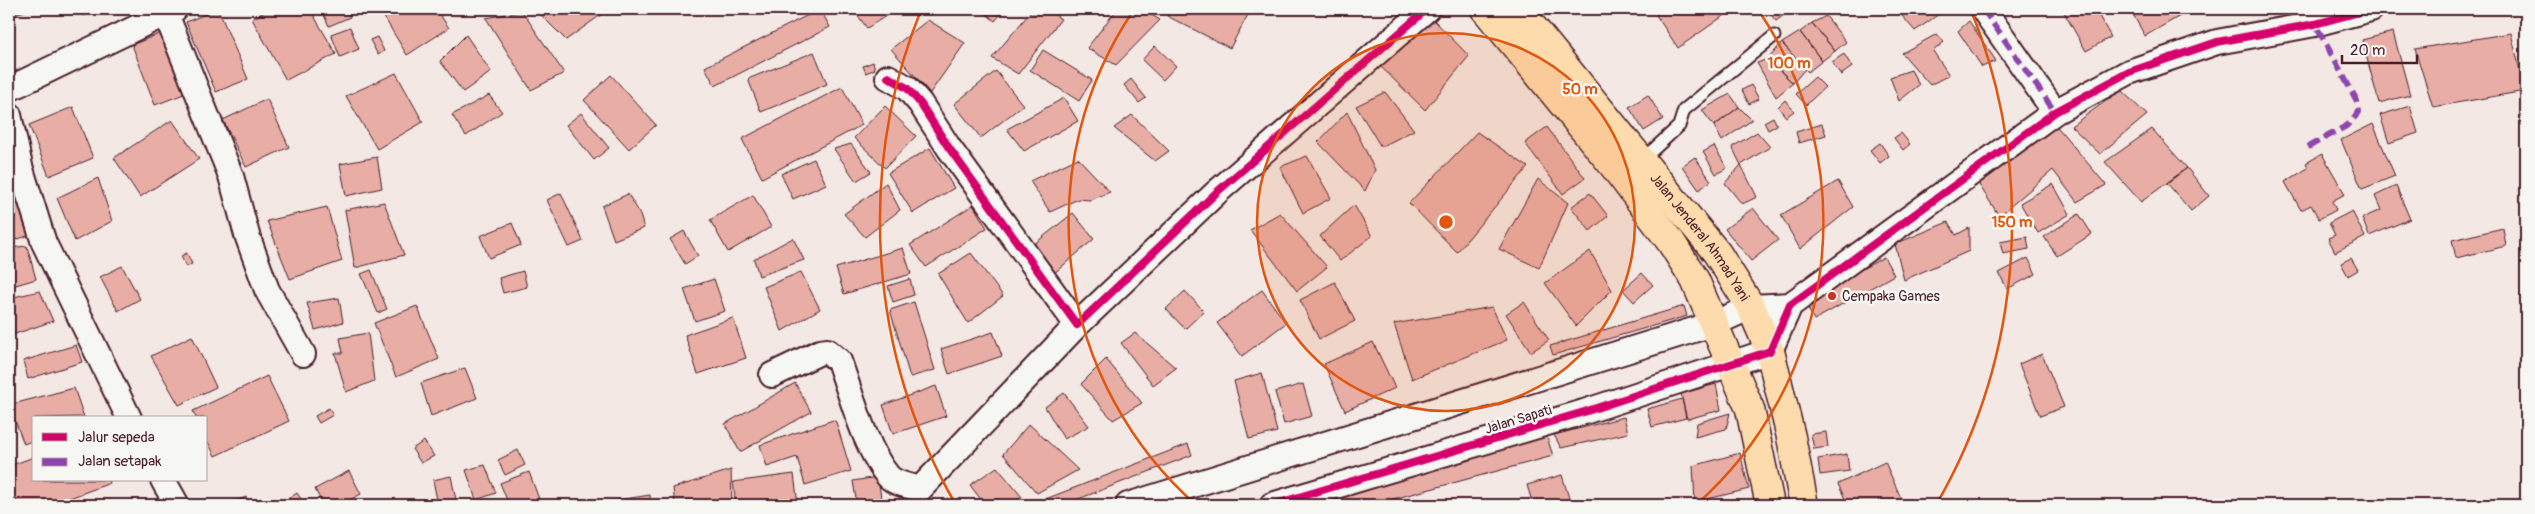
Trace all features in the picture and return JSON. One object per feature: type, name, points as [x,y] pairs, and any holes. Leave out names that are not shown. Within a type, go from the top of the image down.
[{"type":"highway","name":"Jalan Jenderal Ahmad Yani","points":[[1485,9],[1613,165],[1696,280],[1750,409],[1770,505]]},
{"type":"highway","name":"Jalan Jenderal Ahmad Yani","points":[[1518,9],[1539,32],[1640,161],[1717,252],[1752,307],[1770,350],[1791,437],[1804,505]]},
{"type":"street","points":[[772,374],[820,352],[827,352],[839,361],[872,447],[889,477],[920,497],[1077,325],[1216,192],[1427,9]]},
{"type":"street","points":[[1983,9],[2055,112]]},
{"type":"street","points":[[1770,350],[1790,306],[2055,112],[2129,72],[2158,61],[2217,42],[2315,24],[2370,9]]},
{"type":"street","points":[[9,89],[170,11],[231,176],[247,236],[267,290],[303,354]]},
{"type":"street","points":[[888,77],[907,88],[920,103],[949,148],[1077,325]]},
{"type":"street","points":[[9,116],[20,166],[44,243],[128,416]]},
{"type":"street","points":[[1128,505],[1713,324],[1752,307],[1790,306]]},
{"type":"street","name":"Jalan Sapati","points":[[1272,505],[1584,412],[1730,365],[1770,350]]},
{"type":"street","points":[[164,482],[177,505]]},
{"type":"lane","points":[[1640,161],[1666,141],[1679,126],[1684,110],[1774,36]]},
{"type":"building","points":[[9,9],[31,9],[9,16]]},
{"type":"building","points":[[80,9],[95,9],[96,11],[83,16]]},
{"type":"building","points":[[218,9],[248,79],[216,92],[186,22]]},
{"type":"building","points":[[269,9],[310,9],[336,54],[286,80],[252,19]]},
{"type":"building","points":[[321,9],[347,9],[350,17],[329,26]]},
{"type":"building","points":[[400,9],[436,9],[449,28],[407,55],[384,17]]},
{"type":"building","points":[[535,9],[609,9],[566,40]]},
{"type":"building","points":[[820,9],[830,27],[715,86],[705,67]]},
{"type":"building","points":[[853,9],[897,9],[867,28]]},
{"type":"building","points":[[980,9],[1005,9],[995,21]]},
{"type":"building","points":[[1033,9],[1046,9],[1061,19],[1018,74],[992,58]]},
{"type":"building","points":[[1117,9],[1141,9],[1160,20],[1116,65],[1087,48]]},
{"type":"building","points":[[1171,9],[1251,9],[1230,48],[1167,16]]},
{"type":"building","points":[[1665,9],[1732,10],[1678,48],[1656,15]]},
{"type":"building","points":[[1766,9],[1792,9],[1776,21]]},
{"type":"building","points":[[1896,9],[1946,9],[1915,31]]},
{"type":"building","points":[[2062,9],[2095,9],[2111,37],[2086,51]]},
{"type":"building","points":[[2130,9],[2185,9],[2187,12],[2145,36]]},
{"type":"building","points":[[522,11],[564,73],[531,90],[486,18]]},
{"type":"building","points":[[1826,16],[1846,42],[1835,51],[1812,23]]},
{"type":"building","points":[[1431,17],[1469,56],[1425,110],[1375,61]]},
{"type":"building","points":[[928,20],[965,43],[930,93],[891,49]]},
{"type":"building","points":[[1969,21],[1996,61],[1982,67],[1958,31]]},
{"type":"building","points":[[1812,23],[1835,51],[1822,61],[1800,32]]},
{"type":"building","points":[[350,27],[359,49],[340,57],[331,34]]},
{"type":"building","points":[[1800,32],[1822,61],[1808,72],[1782,43]]},
{"type":"building","points":[[2393,32],[2410,95],[2379,103],[2362,40]]},
{"type":"building","points":[[161,33],[184,94],[155,105],[132,45]]},
{"type":"building","points":[[2511,33],[2525,91],[2433,107],[2415,49]]},
{"type":"building","points":[[1937,34],[1944,42],[1933,51],[1949,75],[1930,85],[1902,53]]},
{"type":"building","points":[[466,35],[491,72],[463,92],[440,61]]},
{"type":"building","points":[[377,37],[384,51],[378,55],[370,40]]},
{"type":"building","points":[[1782,43],[1805,69],[1793,83],[1768,59]]},
{"type":"building","points":[[1155,46],[1176,66],[1163,80],[1142,60]]},
{"type":"building","points":[[1043,50],[1092,80],[1079,101],[1030,70]]},
{"type":"building","points":[[814,52],[827,84],[761,112],[748,79]]},
{"type":"building","points":[[1844,54],[1852,67],[1841,75],[1832,62]]},
{"type":"building","points":[[1768,59],[1793,83],[1776,97],[1757,63]]},
{"type":"building","points":[[873,62],[875,69],[866,73],[863,66]]},
{"type":"building","points":[[1911,70],[1919,85],[1899,101],[1890,77]]},
{"type":"building","points":[[996,71],[1023,105],[981,138],[954,104]]},
{"type":"building","points":[[396,73],[423,122],[377,149],[346,96]]},
{"type":"building","points":[[611,75],[656,125],[629,149],[584,100]]},
{"type":"building","points":[[1815,77],[1825,87],[1806,105],[1796,94]]},
{"type":"building","points":[[1131,79],[1146,98],[1139,103],[1124,85]]},
{"type":"building","points":[[1751,85],[1759,99],[1749,104],[1742,90]]},
{"type":"building","points":[[842,87],[862,125],[762,178],[742,139]]},
{"type":"building","points":[[2121,90],[2147,115],[2100,154],[2071,126]]},
{"type":"building","points":[[1385,92],[1414,130],[1381,147],[1356,106]]},
{"type":"building","points":[[1730,94],[1739,107],[1714,126],[1702,110]]},
{"type":"building","points":[[489,95],[502,112],[466,136],[452,115]]},
{"type":"building","points":[[1648,95],[1663,119],[1644,131],[1629,107]]},
{"type":"building","points":[[1064,98],[1078,121],[1024,151],[1007,129]]},
{"type":"building","points":[[267,99],[289,147],[246,167],[223,120]]},
{"type":"building","points":[[1785,100],[1794,111],[1786,117],[1778,107]]},
{"type":"building","points":[[885,106],[916,136],[885,168],[854,138]]},
{"type":"building","points":[[2410,106],[2418,133],[2389,143],[2380,115]]},
{"type":"building","points":[[73,107],[93,158],[49,176],[29,125]]},
{"type":"building","points":[[1739,107],[1752,120],[1722,141],[1714,126]]},
{"type":"building","points":[[1347,112],[1375,170],[1365,191],[1318,142]]},
{"type":"building","points":[[581,113],[609,148],[594,160],[566,125]]},
{"type":"building","points":[[1132,115],[1169,151],[1155,161],[1114,128]]},
{"type":"building","points":[[1773,117],[1777,125],[1768,130],[1764,122]]},
{"type":"building","points":[[172,120],[199,159],[140,197],[114,158]]},
{"type":"building","points":[[2054,123],[2106,185],[2077,202],[2053,170],[1999,216],[1978,183]]},
{"type":"building","points":[[1822,124],[1826,135],[1799,143],[1796,132]]},
{"type":"building","points":[[2373,124],[2395,176],[2362,189],[2341,140]]},
{"type":"building","points":[[1547,127],[1585,178],[1563,194],[1525,143]]},
{"type":"building","points":[[2152,129],[2187,168],[2141,202],[2105,162]]},
{"type":"building","points":[[1477,132],[1528,167],[1457,252],[1409,203]]},
{"type":"building","points":[[1757,132],[1770,147],[1741,165],[1732,147]]},
{"type":"building","points":[[1901,133],[1910,144],[1903,150],[1894,138]]},
{"type":"building","points":[[1880,143],[1889,156],[1880,163],[1870,150]]},
{"type":"building","points":[[851,144],[871,172],[856,181],[834,149]]},
{"type":"building","points":[[1714,146],[1727,168],[1716,174],[1703,152]]},
{"type":"building","points":[[930,148],[954,188],[913,213],[888,173]]},
{"type":"building","points":[[2322,154],[2345,194],[2332,201],[2336,210],[2319,219],[2311,205],[2301,210],[2285,182],[2308,168],[2306,163]]},
{"type":"building","points":[[1307,156],[1331,198],[1303,213],[1280,167]]},
{"type":"building","points":[[377,157],[382,188],[346,196],[340,164]]},
{"type":"building","points":[[1695,157],[1711,181],[1699,190],[1682,166]]},
{"type":"building","points":[[1078,158],[1110,192],[1090,200],[1078,199],[1050,212],[1030,181]]},
{"type":"building","points":[[814,159],[826,184],[793,199],[781,174]]},
{"type":"building","points":[[1741,165],[1757,197],[1742,204],[1725,183]]},
{"type":"building","points":[[9,167],[15,194],[9,195]]},
{"type":"building","points":[[2187,168],[2209,196],[2191,211],[2167,183]]},
{"type":"building","points":[[98,178],[112,221],[75,241],[57,198]]},
{"type":"building","points":[[1538,179],[1568,203],[1539,268],[1499,249]]},
{"type":"building","points":[[1838,181],[1853,207],[1800,249],[1781,215]]},
{"type":"building","points":[[886,183],[900,210],[865,237],[844,214]]},
{"type":"building","points":[[2053,184],[2070,214],[2038,233],[2020,203]]},
{"type":"building","points":[[2396,186],[2410,219],[2369,236],[2362,218],[2381,210],[2375,196]]},
{"type":"building","points":[[561,193],[583,241],[569,247],[547,200]]},
{"type":"building","points":[[1590,193],[1608,216],[1590,231],[1571,207]]},
{"type":"building","points":[[628,194],[639,212],[644,228],[614,240],[602,206]]},
{"type":"building","points":[[753,195],[771,227],[728,252],[710,220]]},
{"type":"building","points":[[384,202],[404,255],[355,268],[345,210]]},
{"type":"building","points":[[23,203],[33,234],[9,242],[9,206]]},
{"type":"building","points":[[973,205],[987,228],[926,267],[910,245]]},
{"type":"building","points":[[1354,205],[1372,236],[1340,261],[1320,236]]},
{"type":"building","points":[[327,207],[342,261],[290,279],[267,221]]},
{"type":"building","points":[[1753,208],[1778,240],[1751,261],[1725,229]]},
{"type":"building","points":[[2352,211],[2365,237],[2335,252],[2328,238],[2335,235],[2329,223]]},
{"type":"building","points":[[1073,213],[1094,239],[1052,275],[1033,245]]},
{"type":"building","points":[[1280,213],[1327,267],[1297,291],[1250,230]]},
{"type":"building","points":[[2079,214],[2092,234],[2057,256],[2044,237]]},
{"type":"building","points":[[1948,222],[1956,235],[1969,228],[1969,251],[1904,280],[1895,244]]},
{"type":"building","points":[[512,223],[521,245],[489,258],[480,236]]},
{"type":"building","points":[[2503,228],[2506,246],[2456,258],[2452,240]]},
{"type":"building","points":[[684,231],[698,256],[685,264],[670,239]]},
{"type":"building","points":[[2027,237],[2029,249],[2003,254],[2000,242]]},
{"type":"building","points":[[793,238],[804,260],[759,276],[754,259]]},
{"type":"building","points":[[27,246],[36,279],[9,287],[9,248]]},
{"type":"building","points":[[903,248],[911,274],[844,294],[836,268]]},
{"type":"building","points":[[1590,251],[1612,290],[1576,326],[1545,283]]},
{"type":"building","points":[[187,253],[192,264],[186,267],[181,256]]},
{"type":"building","points":[[971,253],[1003,296],[968,323],[938,274]]},
{"type":"building","points":[[1884,257],[1894,275],[1814,320],[1804,301]]},
{"type":"building","points":[[2028,258],[2036,274],[2007,289],[1999,273]]},
{"type":"building","points":[[2351,258],[2358,270],[2348,276],[2341,263]]},
{"type":"building","points":[[122,266],[140,299],[118,311],[100,277]]},
{"type":"building","points":[[371,270],[387,309],[378,313],[361,274]]},
{"type":"building","points":[[523,271],[527,287],[503,293],[499,278]]},
{"type":"building","points":[[801,272],[820,309],[782,331],[764,287]]},
{"type":"building","points":[[1642,273],[1653,285],[1634,302],[1623,290]]},
{"type":"building","points":[[714,279],[725,311],[695,321],[684,289]]},
{"type":"building","points":[[910,279],[914,295],[893,302],[888,286]]},
{"type":"building","points":[[1335,282],[1355,321],[1319,339],[1300,300]]},
{"type":"building","points":[[1262,290],[1286,323],[1242,356],[1217,323]]},
{"type":"building","points":[[40,291],[53,321],[9,336],[9,298]]},
{"type":"building","points":[[1185,291],[1204,311],[1185,329],[1166,309]]},
{"type":"building","points":[[339,298],[343,322],[315,330],[307,303]]},
{"type":"building","points":[[914,302],[935,370],[910,377],[890,310]]},
{"type":"building","points":[[1524,302],[1549,340],[1531,352],[1506,314]]},
{"type":"building","points":[[417,306],[439,359],[396,377],[374,323]]},
{"type":"building","points":[[1684,306],[1687,316],[1553,355],[1550,346]]},
{"type":"building","points":[[1492,307],[1507,340],[1412,379],[1394,324]]},
{"type":"building","points":[[733,318],[746,358],[698,374],[685,335]]},
{"type":"building","points":[[993,332],[1002,356],[949,374],[941,349]]},
{"type":"building","points":[[368,333],[374,381],[346,392],[335,353],[343,353],[340,338]]},
{"type":"building","points":[[1135,333],[1176,368],[1153,385],[1121,343]]},
{"type":"building","points":[[192,336],[216,387],[179,405],[151,356]]},
{"type":"building","points":[[1373,342],[1395,388],[1345,411],[1324,364]]},
{"type":"building","points":[[76,345],[82,362],[28,379],[23,361]]},
{"type":"building","points":[[2042,354],[2064,407],[2040,416],[2019,364]]},
{"type":"building","points":[[1106,359],[1142,403],[1113,420],[1081,384]]},
{"type":"building","points":[[465,368],[477,398],[431,416],[421,383]]},
{"type":"building","points":[[1262,373],[1277,432],[1249,439],[1234,381]]},
{"type":"building","points":[[267,376],[289,421],[215,456],[208,442],[208,416],[195,416],[193,411]]},
{"type":"building","points":[[795,383],[811,412],[740,452],[725,424]]},
{"type":"building","points":[[1303,384],[1312,416],[1284,424],[1275,392]]},
{"type":"building","points":[[1716,384],[1721,410],[1687,419],[1681,394]]},
{"type":"building","points":[[936,386],[946,416],[893,434],[883,405]]},
{"type":"building","points":[[74,388],[84,416],[32,416],[32,441],[24,444],[9,405]]},
{"type":"building","points":[[1064,393],[1089,426],[1064,439],[1045,407]]},
{"type":"building","points":[[1682,399],[1686,418],[1652,427],[1647,409]]},
{"type":"building","points":[[329,408],[333,415],[319,423],[315,416]]},
{"type":"building","points":[[1730,413],[1726,429],[1695,437],[1697,423]]},
{"type":"building","points":[[1624,417],[1628,433],[1561,448],[1554,435]]},
{"type":"building","points":[[833,420],[836,422],[851,471],[805,485],[797,457],[767,467],[760,445]]},
{"type":"building","points":[[1029,424],[1078,470],[1037,493],[1003,454]]},
{"type":"building","points":[[1826,432],[1828,447],[1814,449],[1811,434]]},
{"type":"building","points":[[1546,434],[1553,456],[1371,505],[1333,505],[1330,494]]},
{"type":"building","points":[[424,441],[434,456],[421,463],[412,449]]},
{"type":"building","points":[[1188,444],[1192,455],[1063,505],[1030,505]]},
{"type":"building","points":[[518,450],[525,465],[505,475],[498,460]]},
{"type":"building","points":[[1740,453],[1749,489],[1695,502],[1693,466]]},
{"type":"building","points":[[1847,454],[1849,471],[1820,475],[1818,459]]},
{"type":"building","points":[[32,458],[32,482],[110,483],[51,505],[18,505],[9,480],[9,466]]},
{"type":"building","points":[[1885,462],[1904,505],[1848,505],[1838,484]]},
{"type":"building","points":[[485,465],[496,493],[476,500],[466,470]]},
{"type":"building","points":[[997,467],[1022,497],[1008,505],[985,505],[970,485]]},
{"type":"building","points":[[731,470],[732,505],[675,505],[673,488]]},
{"type":"building","points":[[349,471],[361,494],[340,505],[323,505],[315,489]]},
{"type":"building","points":[[529,472],[539,499],[522,505],[509,505],[500,483]]},
{"type":"building","points":[[794,474],[798,505],[736,505],[733,482]]},
{"type":"building","points":[[1562,475],[1571,505],[1533,505],[1527,485]]},
{"type":"building","points":[[451,476],[457,505],[438,505],[433,480]]},
{"type":"building","points":[[878,477],[882,505],[857,505],[853,481]]},
{"type":"building","points":[[297,493],[305,505],[278,505]]},
{"type":"building","points":[[650,495],[651,505],[599,505],[599,503]]},
{"type":"building","points":[[246,497],[250,505],[227,505]]},
{"type":"marked path","points":[[1983,9],[2055,112]]},
{"type":"marked path","points":[[2308,147],[2348,125],[2359,112],[2357,101],[2315,24]]},
{"type":"cycle path","points":[[888,77],[907,88],[920,103],[949,148],[1077,325],[1217,192],[1427,9]]},
{"type":"cycle path","points":[[1272,505],[1584,412],[1770,351],[1790,305],[2055,112],[2129,72],[2217,42],[2315,24],[2371,9]]},
{"type":"place","name":"Cempaka Games","points":[[1832,296]]}]
